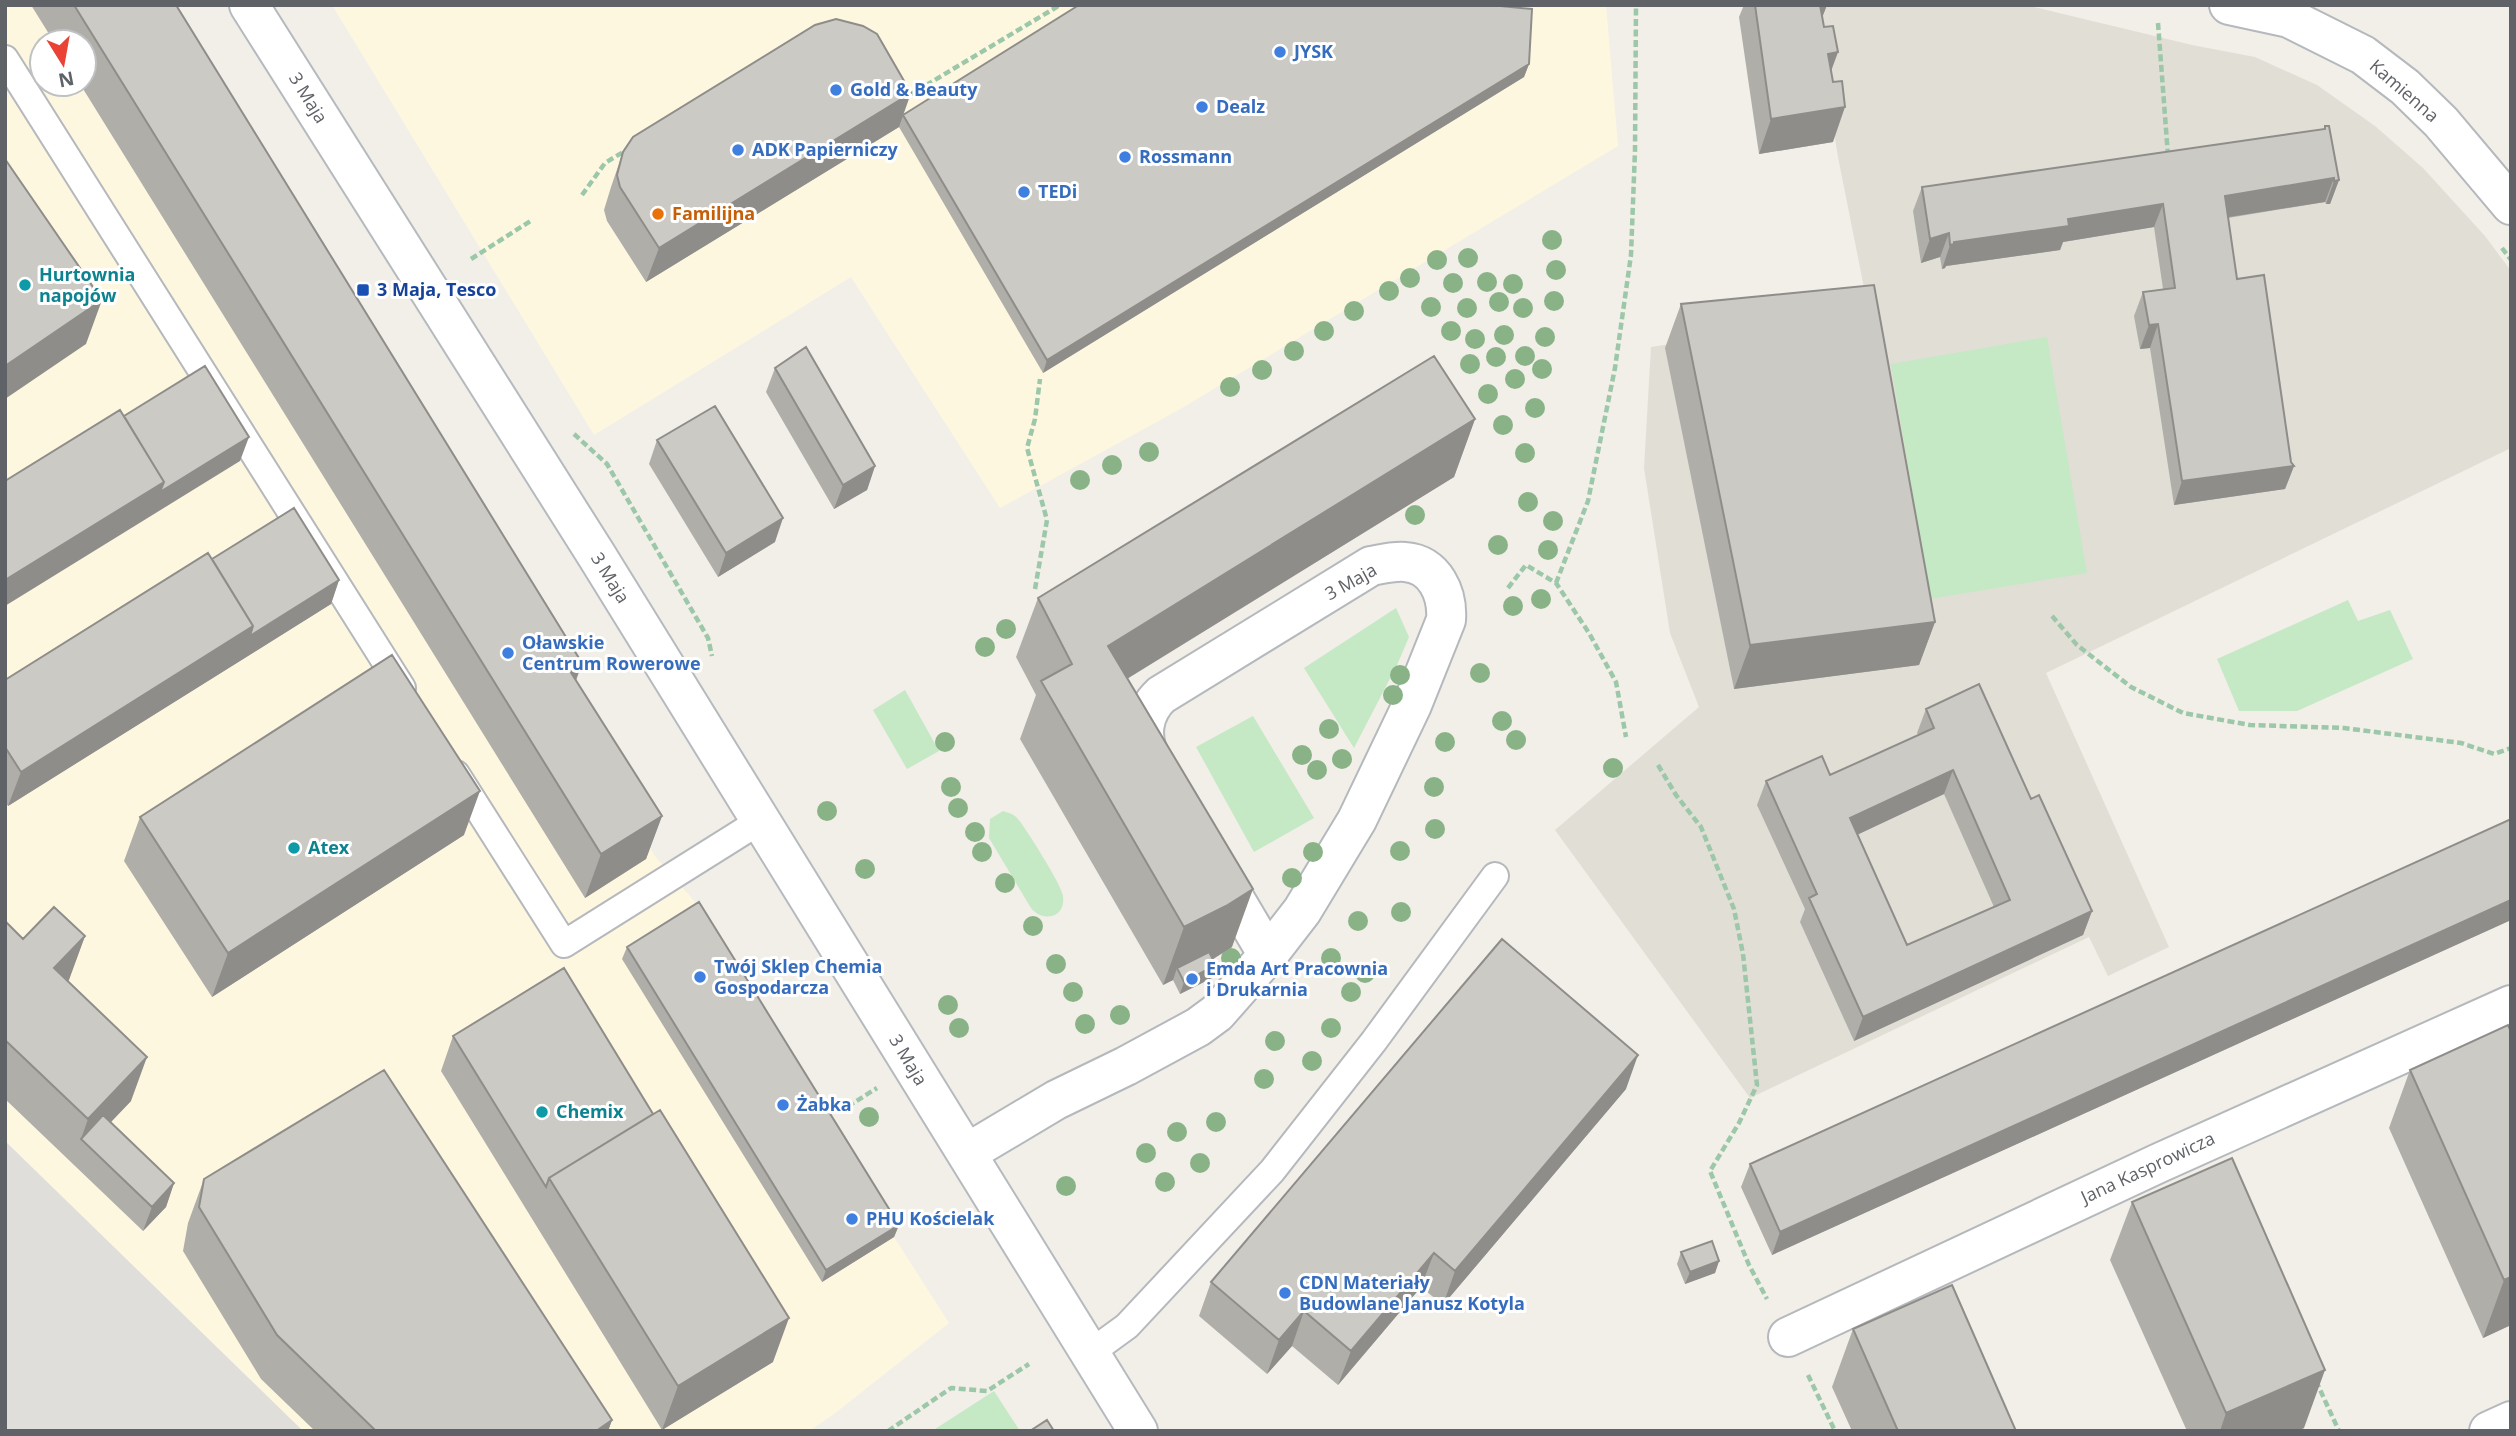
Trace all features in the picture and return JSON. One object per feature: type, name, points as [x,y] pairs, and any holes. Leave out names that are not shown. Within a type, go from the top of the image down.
[{"type":"street","name":"3 Maja","points":[[249,5],[597,556],[1138,1431]]},
{"type":"street","name":"Kamienna","points":[[2230,5],[2288,11],[2363,55],[2405,87],[2441,122],[2511,205]]},
{"type":"street","name":"3 Maja","points":[[967,1153],[1056,1100],[1209,1021],[1268,955],[1302,911],[1350,831],[1393,748],[1446,620],[1447,608],[1439,582],[1422,566],[1412,562],[1371,566],[1161,695],[1151,704],[1143,729],[1145,747],[1171,793]]},
{"type":"street","points":[[1199,839],[1268,955]]},
{"type":"street","name":"Jana Kasprowicza","points":[[1788,1336],[2159,1163],[2511,1004]]},
{"type":"street","points":[[2489,1431],[2511,1421]]},
{"type":"lane","points":[[5,59],[415,708]]},
{"type":"lane","points":[[444,755],[564,944],[760,821]]},
{"type":"lane","points":[[1090,1353],[1127,1326],[1272,1171],[1374,1041],[1495,876]]},
{"type":"path","points":[[907,97],[1060,5]]},
{"type":"path","points":[[1556,583],[1588,500],[1615,369],[1632,255],[1636,150],[1636,5]]},
{"type":"path","points":[[2158,23],[2168,160]]},
{"type":"path","points":[[582,195],[605,163],[638,143]]},
{"type":"path","points":[[471,259],[533,220]]},
{"type":"path","points":[[1035,589],[1046,520],[1027,448],[1035,419],[1040,379]]},
{"type":"path","points":[[1508,589],[1526,565],[1556,583],[1616,682],[1626,737]]},
{"type":"path","points":[[2052,616],[2077,645],[2131,687],[2183,713],[2250,725],[2344,728],[2448,741],[2494,754],[2511,748]]},
{"type":"path","points":[[1658,765],[1676,795],[1701,827],[1734,909],[1743,954],[1757,1085],[1739,1123],[1710,1171],[1749,1265],[1835,1431]]},
{"type":"path","points":[[888,1431],[951,1388],[987,1391],[1029,1364]]},
{"type":"path","points":[[2311,1368],[2339,1431]]},
{"type":"shaded area","points":[[5,5],[142,5],[572,703],[654,855],[703,911],[894,1237],[949,1323],[809,1431],[303,1431],[5,1141]]},
{"type":"shaded area","points":[[332,5],[1606,5],[1618,146],[1182,408],[1000,508],[851,277],[594,435]]},
{"type":"shaded area","points":[[1813,5],[2026,5],[2192,45],[2255,57],[2317,85],[2375,126],[2423,168],[2485,236],[2511,271],[2511,448],[2046,673],[2169,947],[2108,976],[2089,937],[1750,1098],[1555,830],[1699,707],[1670,633],[1644,468],[1651,347],[1869,313],[1838,157]]},
{"type":"shaded area","points":[[5,1141],[303,1431],[5,1431]]},
{"type":"green space","points":[[2047,337],[2087,573],[1930,599],[1891,364]]},
{"type":"green space","points":[[2348,600],[2358,621],[2390,610],[2413,659],[2297,711],[2239,711],[2217,659]]},
{"type":"green space","points":[[1396,608],[1409,637],[1354,748],[1304,668]]},
{"type":"green space","points":[[905,690],[939,751],[907,769],[873,710]]},
{"type":"green space","points":[[1253,716],[1314,818],[1254,852],[1196,747]]},
{"type":"green space","points":[[1003,811],[1015,816],[1022,824],[1057,881],[1063,903],[1053,916],[1041,916],[1031,908],[989,838],[990,819]]},
{"type":"green space","points":[[994,1391],[1020,1431],[932,1431]]},
{"type":"building","points":[[74,5],[176,5],[582,663],[570,671],[662,816],[601,854],[98,44],[98,28],[88,28]]},
{"type":"building","points":[[1079,5],[1490,5],[1532,9],[1529,64],[1047,360],[903,115]]},
{"type":"building","points":[[1755,5],[1820,5],[1824,27],[1833,26],[1838,52],[1828,54],[1833,82],[1842,81],[1845,107],[1771,119]]},
{"type":"building","points":[[836,19],[863,26],[877,34],[911,93],[659,248],[620,187],[617,175],[623,152],[633,137],[815,25]]},
{"type":"building","points":[[2325,126],[2329,126],[2339,180],[2334,181],[2334,178],[2225,196],[2237,279],[2264,275],[2291,462],[2294,466],[2182,481],[2158,324],[2149,325],[2143,292],[2175,288],[2163,204],[2068,219],[2069,226],[1954,242],[1950,245],[1949,233],[1930,239],[1922,187],[2325,129]]},
{"type":"building","points":[[5,159],[102,300],[5,366]]},
{"type":"building","points":[[1874,285],[1935,622],[1750,645],[1681,304]]},
{"type":"building","points":[[806,347],[875,466],[843,485],[775,368]]},
{"type":"building","points":[[1434,356],[1475,419],[1108,646],[1253,889],[1184,927],[1041,681],[1072,664],[1038,598]]},
{"type":"building","points":[[205,366],[249,437],[160,492],[164,482],[124,416]]},
{"type":"building","points":[[715,406],[783,518],[726,553],[657,440]]},
{"type":"building","points":[[120,410],[164,482],[5,580],[5,481]]},
{"type":"building","points":[[294,508],[339,580],[250,636],[253,626],[212,559]]},
{"type":"building","points":[[208,553],[253,626],[21,772],[5,747],[5,680]]},
{"type":"building","name":"Atex","points":[[392,655],[480,791],[228,953],[140,817]]},
{"type":"building","points":[[1979,684],[2031,799],[2039,795],[2092,911],[1863,1017],[1809,898],[1817,894],[1766,781],[1822,756],[1830,775],[1934,728],[1926,709]],"holes":[[[1953,770],[2010,900],[1907,945],[1850,818]]]},
{"type":"building","points":[[2511,819],[2511,900],[1780,1232],[1750,1164]]},
{"type":"building","points":[[699,902],[899,1225],[826,1270],[627,947]]},
{"type":"building","points":[[54,907],[85,936],[54,968],[147,1057],[88,1119],[5,1040],[5,921],[23,939]]},
{"type":"building","points":[[1502,939],[1638,1055],[1455,1271],[1434,1253],[1351,1351],[1304,1311],[1279,1340],[1211,1282]]},
{"type":"building","points":[[1209,952],[1216,965],[1184,982],[1177,968]]},
{"type":"building","name":"Chemix","points":[[564,968],[653,1114],[549,1178],[546,1187],[453,1036]]},
{"type":"building","points":[[2508,1025],[2511,1032],[2511,1277],[2504,1280],[2410,1070]]},
{"type":"building","points":[[384,1070],[612,1420],[596,1431],[376,1431],[277,1335],[199,1207],[204,1179]]},
{"type":"building","points":[[660,1110],[789,1318],[678,1386],[549,1178]]},
{"type":"building","points":[[103,1115],[174,1183],[152,1207],[81,1139]]},
{"type":"building","points":[[2232,1158],[2325,1370],[2226,1413],[2132,1202]]},
{"type":"building","points":[[1712,1241],[1719,1261],[1690,1272],[1681,1252]]},
{"type":"building","points":[[1952,1285],[2016,1431],[1898,1431],[1853,1329]]},
{"type":"building","points":[[1047,1420],[1054,1431],[1030,1431]]},
{"type":"place","name":"JYSK","points":[[1280,52]]},
{"type":"place","name":"Gold & Beauty","points":[[836,90]]},
{"type":"place","name":"Dealz","points":[[1202,107]]},
{"type":"place","name":"ADK Papierniczy","points":[[738,150]]},
{"type":"place","name":"Rossmann","points":[[1125,157]]},
{"type":"place","name":"TEDi","points":[[1024,192]]},
{"type":"place","name":"Familijna","points":[[658,214]]},
{"type":"place","name":"Hurtownia napojów","points":[[25,285]]},
{"type":"place","name":"3 Maja, Tesco","points":[[363,290]]},
{"type":"place","name":"Oławskie Centrum Rowerowe","points":[[508,653]]},
{"type":"place","name":"Atex","points":[[294,848]]},
{"type":"place","name":"Twój Sklep Chemia Gospodarcza","points":[[700,977]]},
{"type":"place","name":"Emda Art Pracownia i Drukarnia","points":[[1192,979]]},
{"type":"place","name":"Żabka","points":[[783,1105]]},
{"type":"place","name":"Chemix","points":[[542,1112]]},
{"type":"place","name":"PHU Kościelak","points":[[852,1219]]},
{"type":"place","name":"CDN Materiały Budowlane Janusz Kotyla","points":[[1285,1293]]}]
